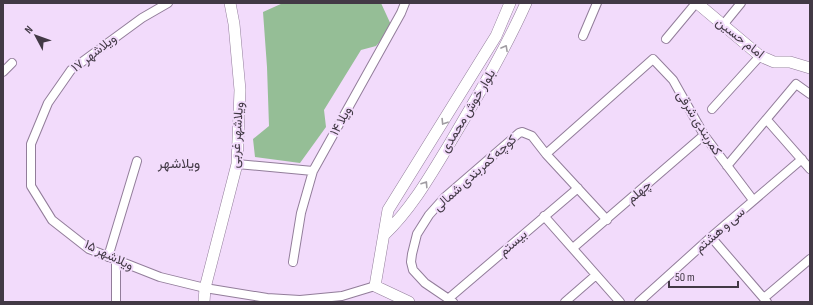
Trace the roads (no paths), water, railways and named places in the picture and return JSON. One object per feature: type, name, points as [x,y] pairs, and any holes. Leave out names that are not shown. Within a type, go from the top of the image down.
[{"type":"street","name":"ویلاشهر ۱۷","points":[[31,144],[48,103],[70,70],[142,18],[168,3]]},
{"type":"street","name":"ویلاشهر غربی","points":[[204,302],[205,288],[237,164],[240,90],[234,24],[230,3]]},
{"type":"street","name":"۱۴ ویلا","points":[[293,262],[301,213],[313,171],[401,13],[404,3]]},
{"type":"street","name":"بلوار خوش محمدی","points":[[384,235],[388,210],[456,103],[496,36],[510,3]]},
{"type":"street","name":"بلوار خوش محمدی","points":[[384,235],[403,216],[469,111],[507,44],[526,3]]},
{"type":"street","points":[[583,36],[597,3]]},
{"type":"street","points":[[666,39],[697,3]]},
{"type":"street","name":"امام حسین","points":[[697,3],[760,56],[774,62],[790,62],[810,68]]},
{"type":"street","points":[[723,25],[741,3]]},
{"type":"street","points":[[712,109],[760,56]]},
{"type":"street","name":"کمربندی شرقی","points":[[546,154],[652,59],[673,80],[704,135],[727,166],[796,84],[810,94]]},
{"type":"street","points":[[3,72],[12,63]]},
{"type":"street","points":[[456,103],[464,104],[469,111]]},
{"type":"street","points":[[767,120],[810,169]]},
{"type":"street","name":"کوچه کمربندی شمالی","points":[[451,300],[418,277],[412,266],[412,254],[417,234],[429,214],[519,133],[528,133],[532,136],[546,154]]},
{"type":"street","name":"چهلم","points":[[573,248],[704,135]]},
{"type":"street","name":"ویلاشهر ۱۵","points":[[31,144],[31,186],[52,220],[89,249],[112,259],[160,278],[205,288],[268,298],[300,300],[342,296],[375,286]]},
{"type":"street","points":[[546,154],[607,220]]},
{"type":"street","name":"سی و هشتم","points":[[639,302],[753,200],[802,159]]},
{"type":"street","points":[[116,302],[112,259],[137,161]]},
{"type":"street","points":[[237,164],[313,171]]},
{"type":"street","points":[[727,166],[753,200]]},
{"type":"street","name":"بیستم","points":[[451,300],[544,216],[578,188]]},
{"type":"street","points":[[544,216],[620,302]]},
{"type":"street","points":[[375,286],[384,235]]},
{"type":"street","points":[[711,237],[765,300],[810,259]]},
{"type":"street","points":[[565,302],[596,274]]},
{"type":"street","points":[[375,286],[394,302]]},
{"type":"street","points":[[375,286],[408,302]]},
{"type":"district","name":"ویلاشهر","points":[[179,163]]}]
